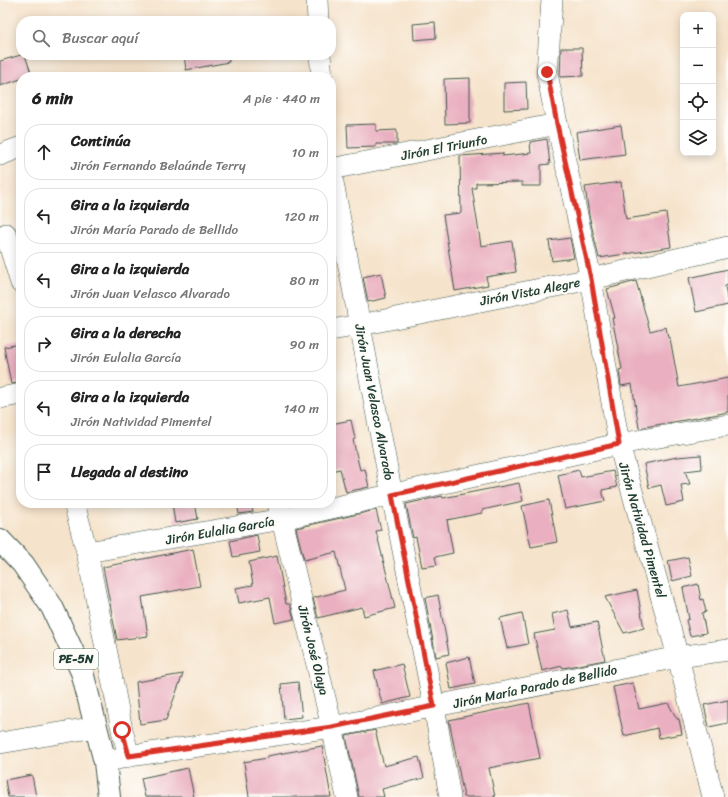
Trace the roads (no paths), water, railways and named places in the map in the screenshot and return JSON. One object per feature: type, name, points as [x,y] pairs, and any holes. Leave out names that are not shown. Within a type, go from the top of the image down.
[{"type":"highway","name":"PE-5N","points":[[0,540],[23,564],[52,607],[82,672],[105,762],[109,797]]},
{"type":"street","points":[[318,0],[318,16]]},
{"type":"street","name":"Jirón Natividad Pimentel","points":[[552,0],[547,72],[591,279],[619,444],[678,657],[713,797]]},
{"type":"street","points":[[320,60],[322,72]]},
{"type":"street","name":"Jirón El Triunfo","points":[[336,168],[557,124]]},
{"type":"street","points":[[0,155],[16,149]]},
{"type":"street","name":"Jirón Juan Velasco Alvarado","points":[[336,198],[392,495],[434,706],[450,797]]},
{"type":"street","points":[[9,232],[16,262]]},
{"type":"street","name":"Jirón Vista Alegre","points":[[336,329],[591,279],[728,247]]},
{"type":"street","points":[[0,398],[16,395]]},
{"type":"street","name":"Jirón Eulalia García","points":[[336,503],[392,495],[619,444],[728,425]]},
{"type":"street","points":[[75,508],[87,552],[122,730],[129,756]]},
{"type":"street","name":"Jirón Eulalia García","points":[[87,552],[280,511],[301,508]]},
{"type":"street","name":"Jirón José Olaya","points":[[280,511],[332,727],[347,797]]},
{"type":"street","name":"Jirón María Parado de Bellido","points":[[105,762],[129,756],[332,727],[678,657],[728,650]]},
{"type":"street","points":[[0,744],[96,727]]}]
